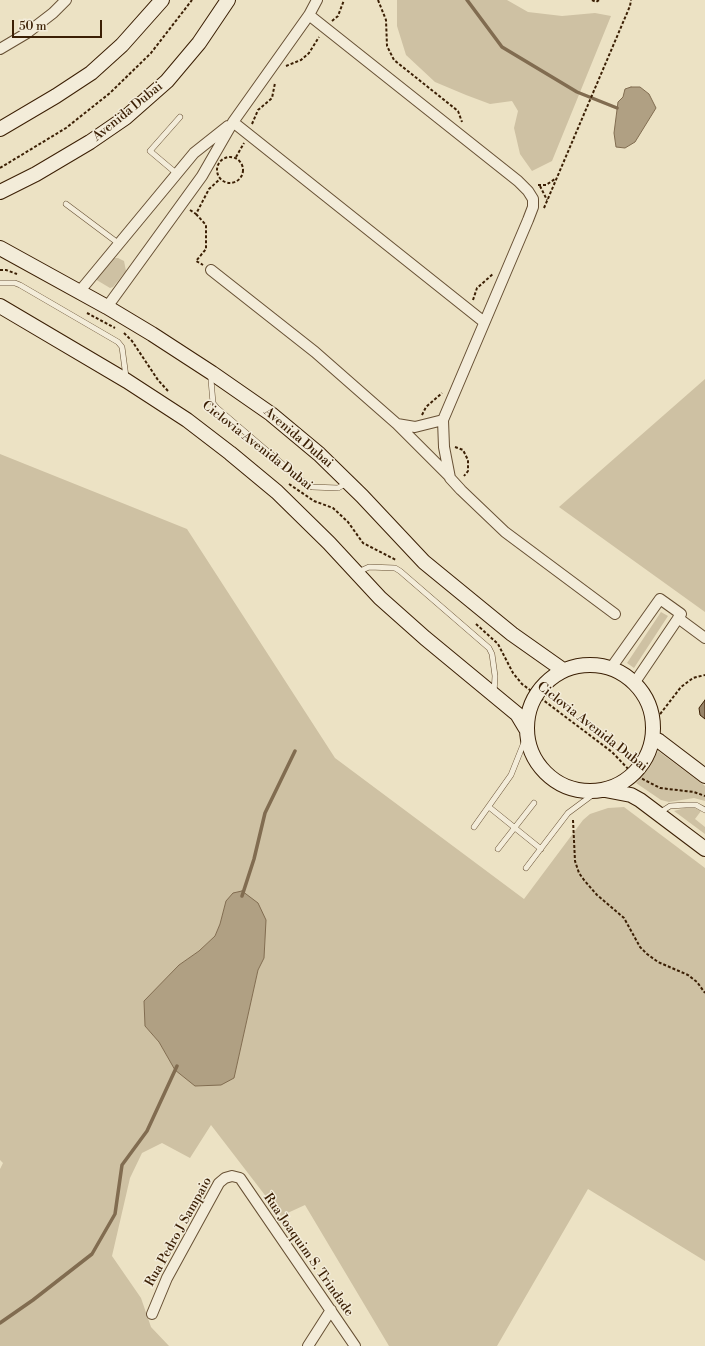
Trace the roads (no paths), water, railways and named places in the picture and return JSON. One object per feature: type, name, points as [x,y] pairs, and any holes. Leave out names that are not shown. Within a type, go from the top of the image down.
[{"type":"street","points":[[0,49],[28,33],[66,0]]},
{"type":"street","points":[[0,129],[56,96],[91,72],[122,45],[162,0]]},
{"type":"street","name":"Avenida Dubai","points":[[0,192],[36,174],[90,142],[125,118],[171,75],[199,43],[228,0]]},
{"type":"street","points":[[107,307],[208,168],[233,122],[309,15],[317,0]]},
{"type":"street","points":[[309,15],[527,184],[533,200],[533,207],[443,420],[444,447],[453,481]]},
{"type":"street","points":[[233,122],[484,322]]},
{"type":"street","points":[[79,292],[194,153],[233,122]]},
{"type":"street","name":"Avenida Dubai","points":[[0,248],[107,307],[212,373],[270,414],[319,454],[348,482],[424,562],[512,634],[564,670]]},
{"type":"street","points":[[211,270],[315,352],[397,424],[478,508],[505,532],[615,614]]},
{"type":"street","points":[[0,306],[127,381],[187,420],[277,492],[380,598],[425,638],[494,693],[517,714],[526,732],[533,756],[540,768],[549,777],[571,789],[588,791],[602,790],[631,795],[658,813],[705,849]]},
{"type":"street","points":[[397,424],[415,427],[443,420]]},
{"type":"street","points":[[611,668],[660,599],[681,614],[635,682]]},
{"type":"street","points":[[678,618],[705,638]]},
{"type":"street","points":[[526,732],[528,711],[536,695],[548,681],[564,670],[585,665],[596,665],[611,668],[624,674],[635,682],[644,693],[650,707],[654,722],[653,738],[643,764],[620,784],[602,790]]},
{"type":"street","points":[[653,738],[659,740],[705,776]]},
{"type":"street","name":"Rua Pedro J Sampaio","points":[[152,1314],[167,1278],[218,1182],[232,1176],[240,1178]]},
{"type":"street","name":"Rua Joaquim S. Trindade","points":[[240,1178],[355,1346]]},
{"type":"street","points":[[308,1346],[331,1310]]},
{"type":"lane","points":[[176,173],[150,151],[180,117]]},
{"type":"lane","points":[[66,204],[118,243]]},
{"type":"lane","points":[[0,283],[15,283],[20,285],[118,342],[122,347],[127,381]]},
{"type":"lane","points":[[212,373],[212,395],[217,408],[307,485],[312,487],[338,488],[348,482]]},
{"type":"lane","points":[[357,573],[369,567],[395,568],[489,648],[492,654],[495,676],[494,693]]},
{"type":"lane","points":[[474,827],[511,776],[526,732]]},
{"type":"lane","points":[[526,868],[568,813],[577,805],[602,790]]},
{"type":"lane","points":[[498,849],[534,803]]},
{"type":"lane","points":[[658,813],[670,806],[696,805],[705,810]]},
{"type":"lane","points":[[489,806],[541,849]]},
{"type":"waterway","points":[[467,0],[502,47],[577,92],[617,108]]},
{"type":"waterway","points":[[242,896],[254,859],[265,813],[295,751]]},
{"type":"waterway","points":[[0,1323],[33,1300],[92,1254],[115,1214],[122,1165],[147,1131],[177,1066]]}]
